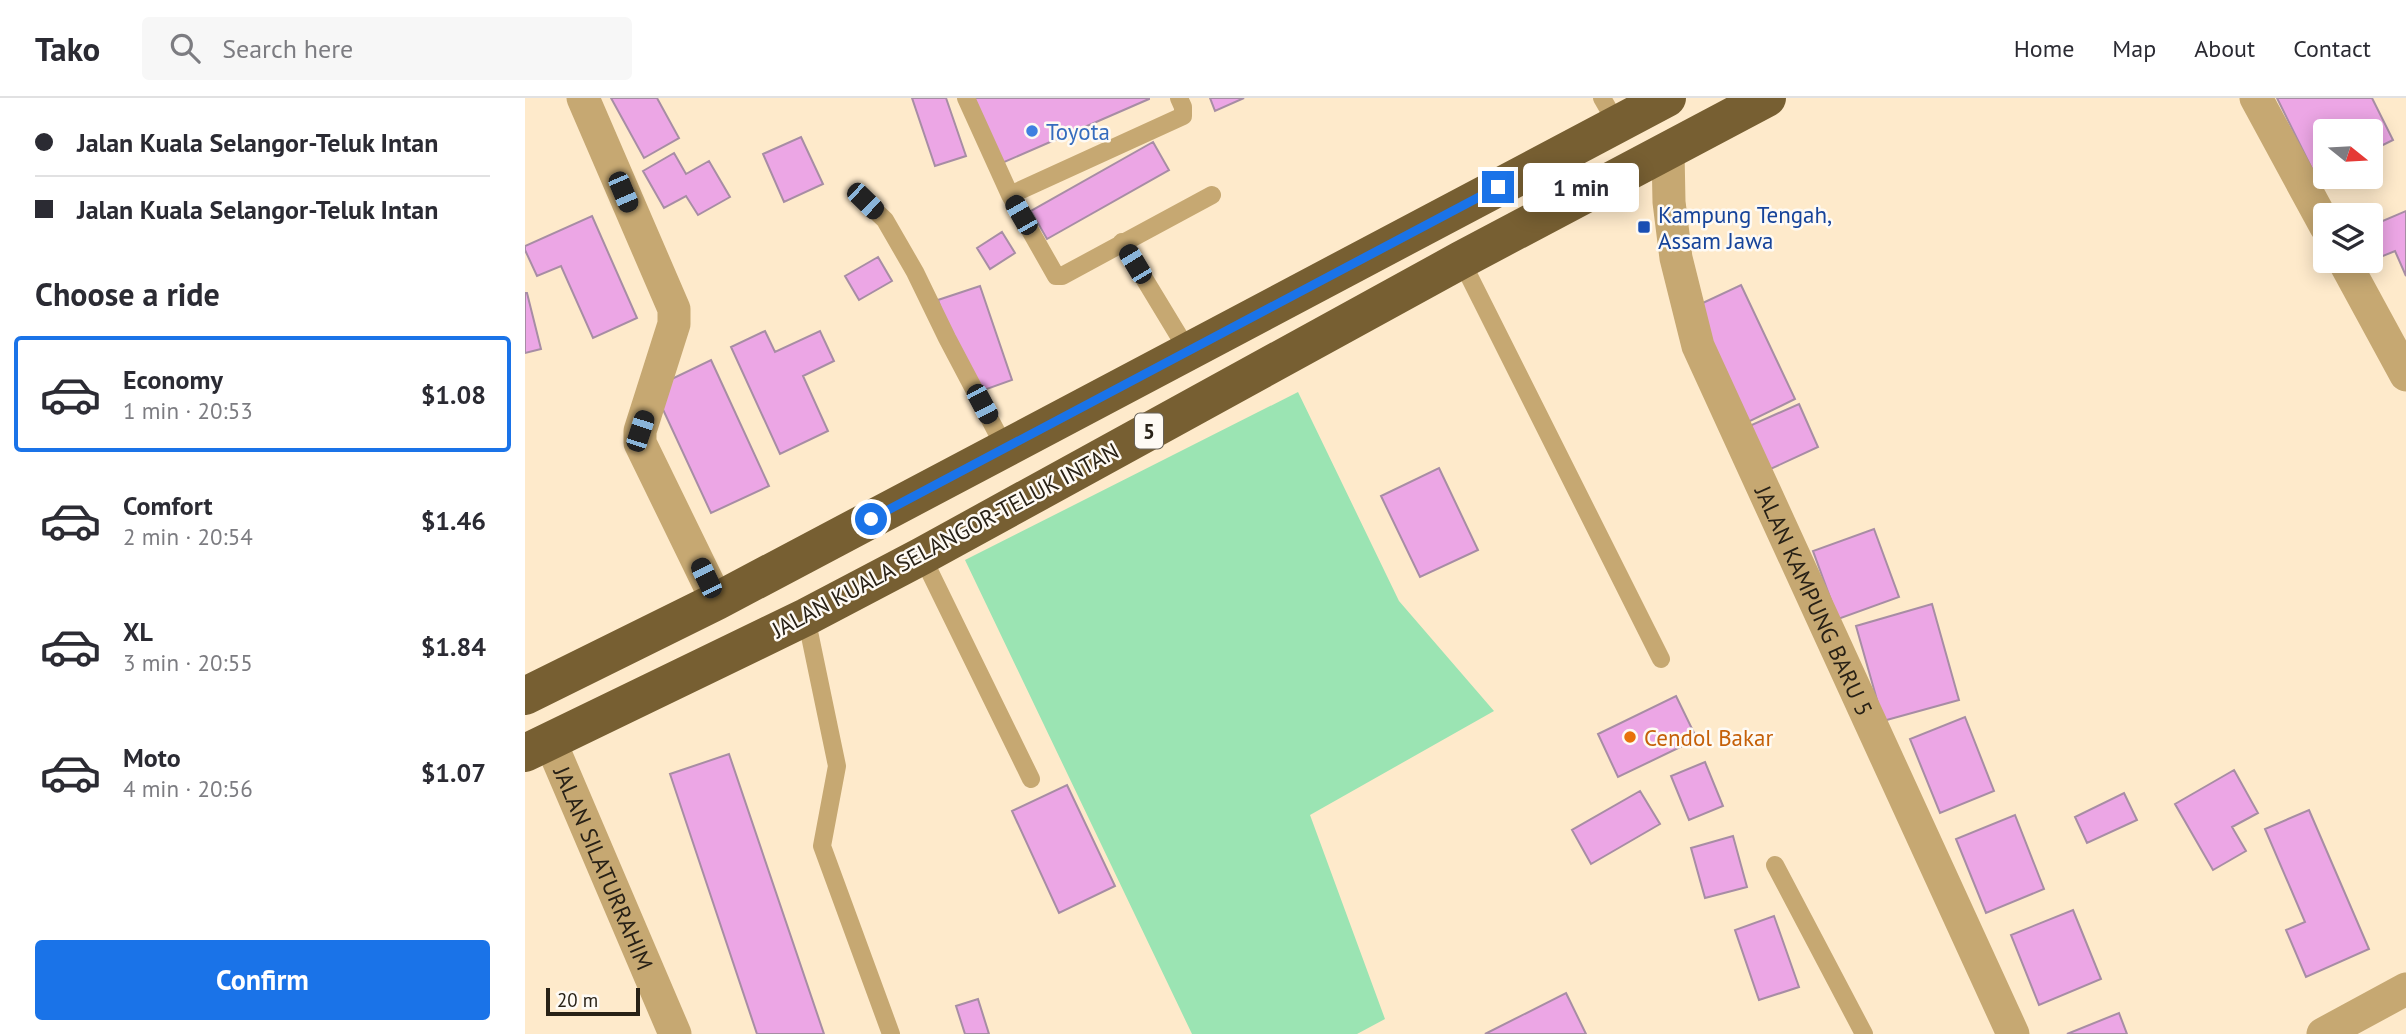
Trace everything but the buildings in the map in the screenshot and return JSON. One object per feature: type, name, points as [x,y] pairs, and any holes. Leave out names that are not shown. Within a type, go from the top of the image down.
[{"type":"highway","name":"5","points":[[525,696],[717,601],[1188,351],[1610,111],[1667,98]]},
{"type":"highway","name":"JALAN KUALA SELANGOR-TELUK INTAN","points":[[537,747],[806,617],[922,556],[1461,260],[1766,98]]},
{"type":"street","points":[[583,98],[674,309],[674,324],[640,431],[640,443],[717,601]]},
{"type":"street","points":[[2256,98],[2313,203]]},
{"type":"street","name":"JALAN KAMPUNG BARU 5","points":[[1668,151],[1669,202],[1676,258],[1698,346],[2013,1034]]},
{"type":"street","points":[[2351,273],[2406,375]]},
{"type":"street","name":"JALAN SILATURRAHIM","points":[[537,747],[675,1034]]},
{"type":"street","points":[[2323,1034],[2406,989]]},
{"type":"lane","points":[[966,98],[1010,195],[1056,276],[1062,276],[1212,195]]},
{"type":"lane","points":[[1010,195],[1183,116],[1179,98]]},
{"type":"lane","points":[[865,201],[885,220],[915,272],[1005,448]]},
{"type":"lane","points":[[1122,242],[1188,351]]},
{"type":"lane","points":[[1461,260],[1661,659]]},
{"type":"lane","points":[[922,556],[1031,779]]},
{"type":"lane","points":[[806,617],[837,766],[822,846],[891,1034]]},
{"type":"lane","points":[[1775,864],[1864,1034]]},
{"type":"green space","points":[[1298,392],[1399,601],[1494,711],[1310,815],[1385,1019],[1357,1034],[1192,1034],[965,560]]},
{"type":"place","name":"Toyota","points":[[1032,131]]},
{"type":"place","name":"Kampung Tengah, Assam Jawa","points":[[1644,227]]},
{"type":"place","name":"Cendol Bakar","points":[[1630,737]]},
{"type":"route","points":[[871,519],[1498,187]]}]
